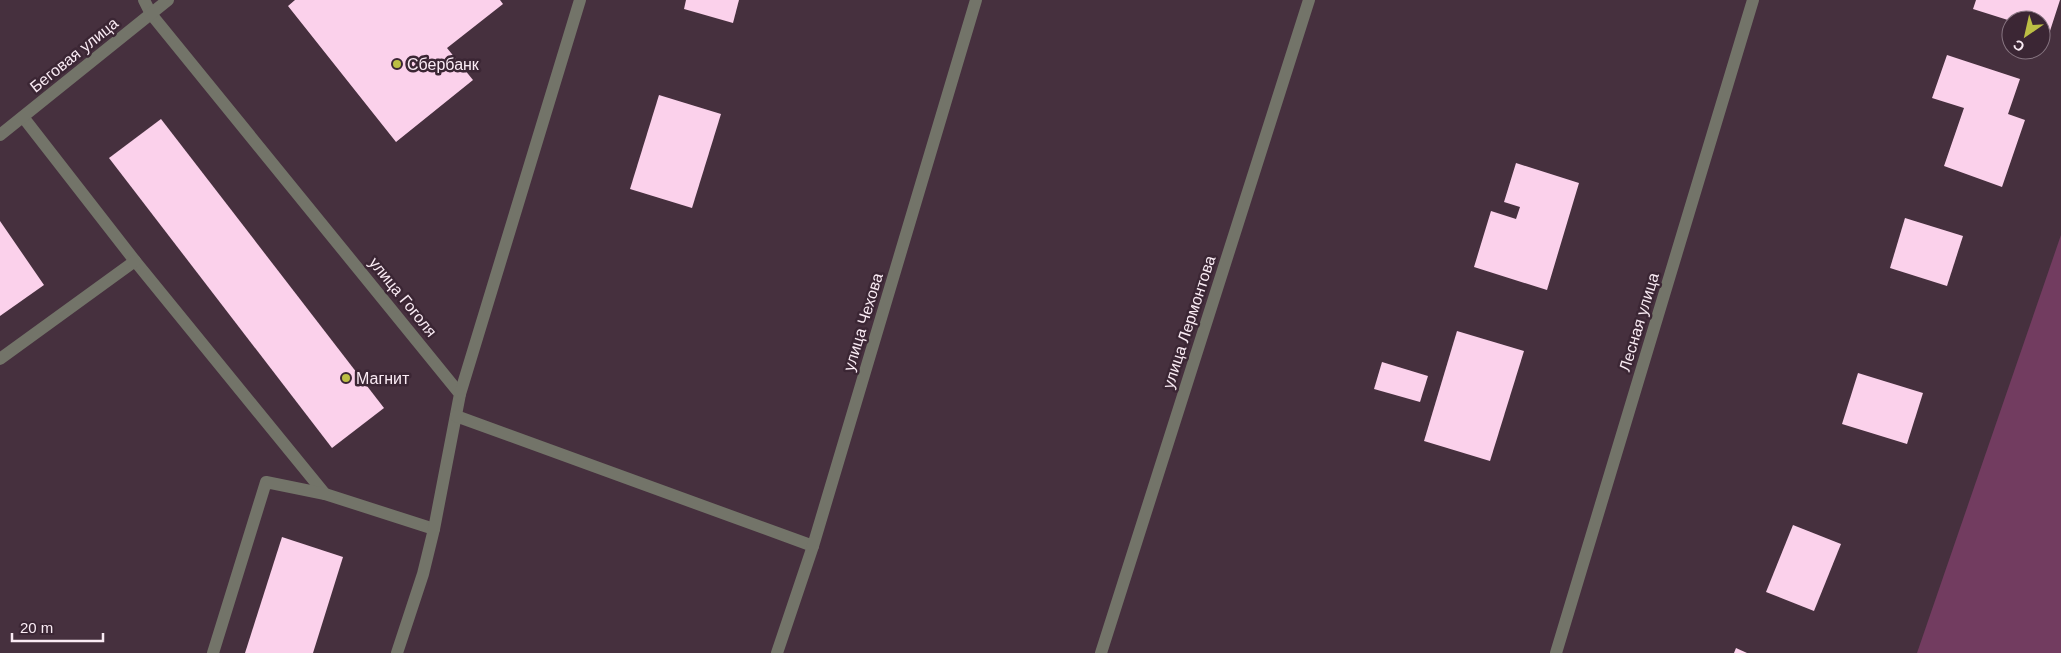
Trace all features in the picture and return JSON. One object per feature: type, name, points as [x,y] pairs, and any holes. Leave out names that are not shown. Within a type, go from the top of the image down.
[{"type":"street","name":"улица Гоголя","points":[[144,0],[151,14],[460,394]]},
{"type":"street","name":"Беговая улица","points":[[0,135],[168,0]]},
{"type":"street","points":[[397,653],[423,574],[434,529],[460,394],[580,0]]},
{"type":"street","name":"улица Чехова","points":[[777,653],[813,546],[976,0]]},
{"type":"street","name":"улица Лермонтова","points":[[1101,653],[1308,0]]},
{"type":"street","name":"Лесная улица","points":[[1556,653],[1752,0]]},
{"type":"street","points":[[23,118],[135,261],[325,494]]},
{"type":"street","points":[[0,359],[135,261]]},
{"type":"street","points":[[456,416],[813,546]]},
{"type":"street","points":[[213,653],[266,482],[325,494],[434,529]]},
{"type":"shaded area","points":[[2061,235],[2061,653],[1917,653]]},
{"type":"building","name":"Сбербанк","points":[[295,0],[500,0],[503,4],[447,48],[473,80],[396,142],[288,6]]},
{"type":"building","points":[[686,0],[739,0],[733,23],[684,9]]},
{"type":"building","points":[[1976,0],[2060,0],[2051,28],[2051,10],[2001,10],[2001,18],[1973,9]]},
{"type":"building","points":[[1947,55],[2020,79],[2008,114],[2025,120],[2002,187],[1944,166],[1964,108],[1932,98]]},
{"type":"building","points":[[659,95],[721,114],[692,208],[630,189]]},
{"type":"building","points":[[161,119],[384,408],[332,448],[109,158]]},
{"type":"building","points":[[1516,163],[1579,183],[1547,290],[1474,267],[1491,211],[1516,219],[1520,207],[1504,202]]},
{"type":"building","points":[[1905,218],[1963,236],[1947,286],[1890,268]]},
{"type":"building","points":[[0,221],[44,285],[0,316]]},
{"type":"building","points":[[1457,331],[1524,351],[1490,461],[1424,441]]},
{"type":"building","points":[[1382,362],[1428,376],[1420,402],[1374,389]]},
{"type":"building","points":[[1858,373],[1923,393],[1907,444],[1842,424]]},
{"type":"building","points":[[1793,525],[1841,544],[1814,611],[1766,592]]},
{"type":"building","points":[[282,537],[343,557],[313,653],[245,653]]},
{"type":"building","points":[[1736,648],[1747,653],[1734,653]]},
{"type":"place","name":"Сбербанк","points":[[397,64]]},
{"type":"place","name":"Магнит","points":[[346,378]]}]
